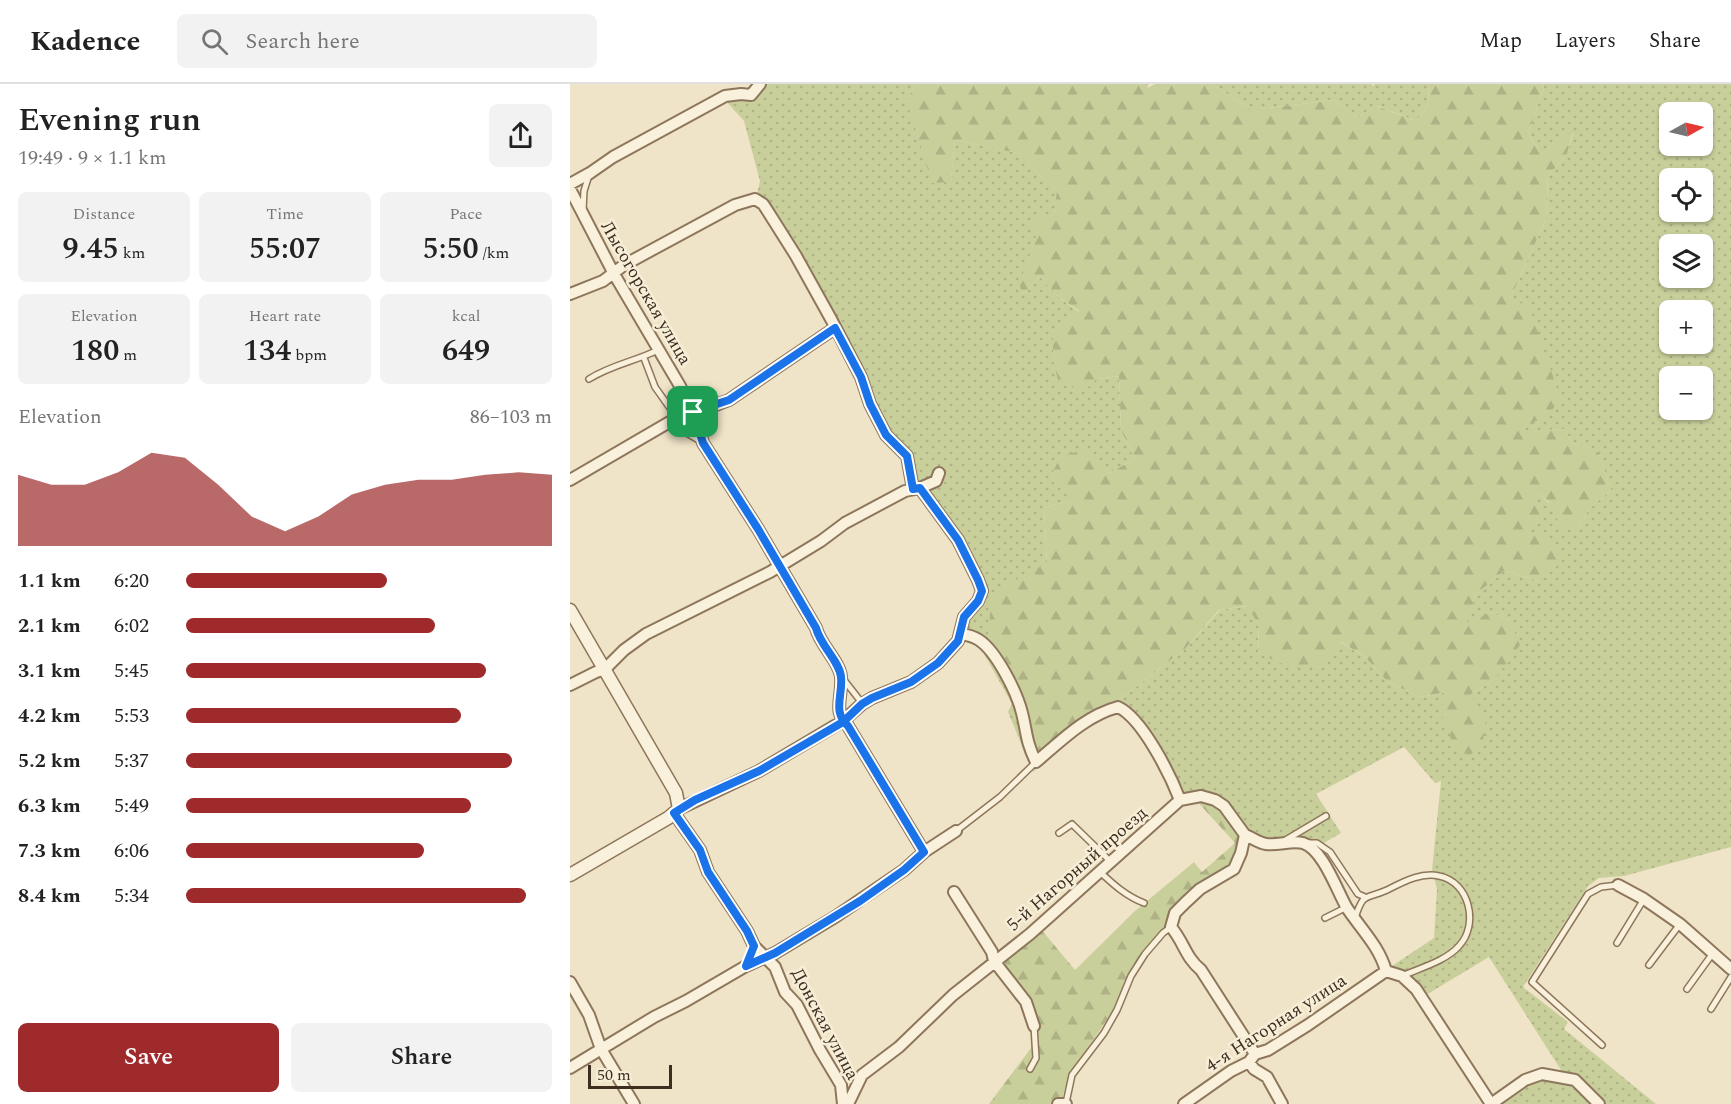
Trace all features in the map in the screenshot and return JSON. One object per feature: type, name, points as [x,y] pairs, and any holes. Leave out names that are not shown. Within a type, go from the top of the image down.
[{"type":"street","points":[[570,184],[613,157],[725,96],[751,95],[760,84]]},
{"type":"street","name":"Лысогорская улица","points":[[570,189],[614,274],[680,386],[693,412],[703,443],[758,529],[816,628],[819,639],[841,676]]},
{"type":"street","points":[[570,294],[603,281],[624,265],[735,204],[755,199],[767,210],[796,256],[861,377],[870,404],[886,435],[907,456],[917,489],[958,540],[982,591],[978,601],[964,617],[958,641],[926,673],[862,704],[843,722],[759,771],[676,811],[570,875]]},
{"type":"street","points":[[570,480],[685,413],[729,400],[835,328]]},
{"type":"street","points":[[570,685],[606,669],[624,650],[646,634],[780,567],[821,542],[845,523],[905,491],[936,481],[939,473]]},
{"type":"street","name":"Донская улица","points":[[570,610],[676,793],[676,811],[700,850],[708,872],[747,931],[754,946],[775,967],[785,992],[798,1005],[820,1050],[841,1085],[843,1104]]},
{"type":"street","points":[[961,634],[981,641],[993,655],[1014,691],[1022,712],[1027,744],[1036,762],[1081,724],[1105,710],[1118,707],[1127,711],[1142,729],[1180,800],[1201,796],[1215,800],[1224,806],[1245,835],[1266,844],[1304,843],[1313,849],[1321,858],[1347,907],[1375,944],[1386,971],[1402,976],[1416,989],[1491,1104],[1526,1080],[1542,1074],[1575,1080],[1599,1104]]},
{"type":"street","points":[[841,676],[838,710],[843,722],[848,726],[924,852]]},
{"type":"street","name":"5-й Нагорный проезд","points":[[848,1104],[862,1075],[899,1047],[953,995],[1030,934],[1180,800]]},
{"type":"street","points":[[570,1068],[746,966],[775,953],[860,901],[904,870],[924,852],[956,831]]},
{"type":"street","points":[[1245,835],[1241,853],[1234,868],[1200,889],[1186,902],[1175,913],[1171,927],[1177,934],[1190,961],[1201,970],[1252,1058],[1254,1069],[1267,1077],[1282,1104]]},
{"type":"street","points":[[1618,885],[1644,899],[1680,924],[1731,969]]},
{"type":"street","points":[[954,892],[992,952],[994,961],[1026,1002],[1035,1026]]},
{"type":"street","name":"4-я Нагорная улица","points":[[1184,1104],[1231,1071],[1308,1025],[1386,971]]},
{"type":"street","points":[[570,982],[589,1015],[601,1048],[634,1104]]},
{"type":"lane","points":[[584,215],[584,191],[590,173]]},
{"type":"lane","points":[[589,379],[633,359],[644,358],[658,350]]},
{"type":"lane","points":[[644,358],[655,387],[674,421],[703,443]]},
{"type":"lane","points":[[841,676],[862,704]]},
{"type":"lane","points":[[956,831],[1000,797],[1036,762]]},
{"type":"lane","points":[[1283,842],[1326,816]]},
{"type":"lane","points":[[1059,833],[1072,824],[1112,862]]},
{"type":"lane","points":[[1307,845],[1310,842],[1317,843],[1330,852],[1358,894],[1365,897]]},
{"type":"lane","points":[[1100,872],[1116,887],[1144,903]]},
{"type":"lane","points":[[1355,918],[1359,904],[1365,897],[1424,875],[1440,876],[1455,882],[1466,897],[1469,911],[1468,932],[1459,947],[1441,959],[1402,976]]},
{"type":"lane","points":[[1602,1045],[1532,982],[1588,894],[1601,887],[1618,885]]},
{"type":"lane","points":[[1617,943],[1644,899]]},
{"type":"lane","points":[[1325,918],[1347,907]]},
{"type":"lane","points":[[1649,965],[1680,924]]},
{"type":"lane","points":[[1063,1104],[1072,1075],[1104,1033],[1117,1010],[1131,976],[1145,954],[1171,927]]},
{"type":"lane","points":[[746,966],[754,946]]},
{"type":"lane","points":[[1687,989],[1713,953]]},
{"type":"lane","points":[[1711,1009],[1731,977]]},
{"type":"lane","points":[[1030,1069],[1036,1058],[1035,1026]]},
{"type":"green space","points":[[755,84],[915,84],[907,102],[951,182],[955,140],[1023,154],[1040,176],[1058,191],[1054,213],[1036,238],[1020,284],[1023,294],[1040,277],[1056,295],[1079,312],[1097,379],[1119,376],[1121,430],[1135,459],[1107,474],[1075,499],[1044,508],[1047,563],[988,636],[1028,710],[1032,742],[1078,724],[1110,702],[1119,700],[1186,648],[1220,610],[1248,606],[1259,625],[1258,653],[1321,664],[1340,642],[1364,656],[1388,682],[1420,697],[1447,692],[1471,694],[1494,680],[1510,620],[1490,612],[1465,626],[1475,595],[1504,571],[1540,581],[1519,533],[1534,491],[1579,526],[1589,509],[1611,490],[1599,454],[1572,443],[1565,429],[1514,432],[1510,299],[1546,219],[1548,176],[1567,154],[1573,133],[1541,154],[1528,133],[1544,87],[1542,84],[1731,84],[1731,847],[1624,876],[1599,878],[1588,886],[1523,987],[1568,1022],[1564,1029],[1656,1104],[1497,1104],[1501,1100],[1499,1092],[1525,1076],[1542,1071],[1561,1070],[1489,957],[1426,995],[1417,984],[1392,966],[1434,938],[1437,889],[1432,870],[1441,781],[1435,783],[1404,747],[1316,794],[1341,833],[1315,848],[1264,840],[1252,835],[1190,795],[1173,788],[1125,714],[1118,711],[1083,726],[1033,772],[1008,712],[1012,704],[978,643],[968,641],[965,629],[967,618],[979,602],[980,579],[915,483],[908,454],[888,433],[757,195],[760,181],[744,121],[725,100],[740,91],[751,88]]},
{"type":"green space","points":[[915,84],[1149,84],[1147,88],[1155,84],[1212,84],[1252,110],[1334,100],[1358,117],[1377,106],[1416,121],[1429,104],[1428,84],[1542,84],[1544,87],[1528,133],[1541,154],[1573,131],[1567,154],[1548,176],[1546,219],[1510,299],[1529,306],[1560,397],[1550,414],[1516,431],[1565,429],[1572,443],[1599,453],[1611,490],[1589,509],[1579,526],[1561,527],[1549,502],[1535,492],[1544,521],[1520,533],[1549,537],[1562,562],[1540,581],[1504,571],[1475,595],[1466,625],[1490,612],[1510,620],[1520,645],[1494,680],[1471,694],[1486,719],[1482,746],[1470,755],[1456,751],[1440,711],[1447,692],[1420,697],[1388,682],[1364,656],[1341,642],[1322,664],[1287,666],[1258,653],[1259,625],[1247,606],[1219,610],[1186,648],[1119,700],[1110,702],[1040,752],[1032,742],[1028,710],[988,636],[992,593],[1047,563],[1044,508],[1074,499],[1049,479],[1061,456],[1091,448],[1107,474],[1135,459],[1121,430],[1119,376],[1097,379],[1084,391],[1059,383],[1053,361],[1053,336],[1079,311],[1056,295],[1040,277],[1023,294],[1019,284],[1036,238],[1030,221],[1054,213],[1057,191],[1040,176],[1022,154],[955,140],[951,182],[932,183],[907,102]]},
{"type":"green space","points":[[1212,84],[1372,84],[1373,86],[1375,84],[1428,84],[1429,104],[1416,121],[1378,106],[1358,117],[1334,100],[1252,110]]},
{"type":"green space","points":[[1202,798],[1222,809],[1240,830],[1239,852],[1230,866],[1169,923],[1142,952],[1115,1008],[1070,1074],[1063,1095],[1064,1104],[989,1104],[1031,1048],[1030,1021],[999,970],[995,968],[1040,928],[1075,970],[1135,911],[1194,862],[1202,872],[1235,843],[1195,799]]},
{"type":"route","points":[[693,412],[703,443],[776,558],[816,628],[819,639],[837,666],[841,676],[838,710],[843,722],[848,726],[924,852],[916,861],[860,901],[775,953],[746,966],[754,946],[747,931],[708,872],[700,850],[674,813],[695,800],[759,771],[843,722],[872,698],[911,682],[926,673],[958,641],[964,617],[978,601],[982,591],[958,540],[920,488],[913,489],[907,456],[886,435],[870,404],[861,377],[835,328],[729,400],[693,412]]}]
